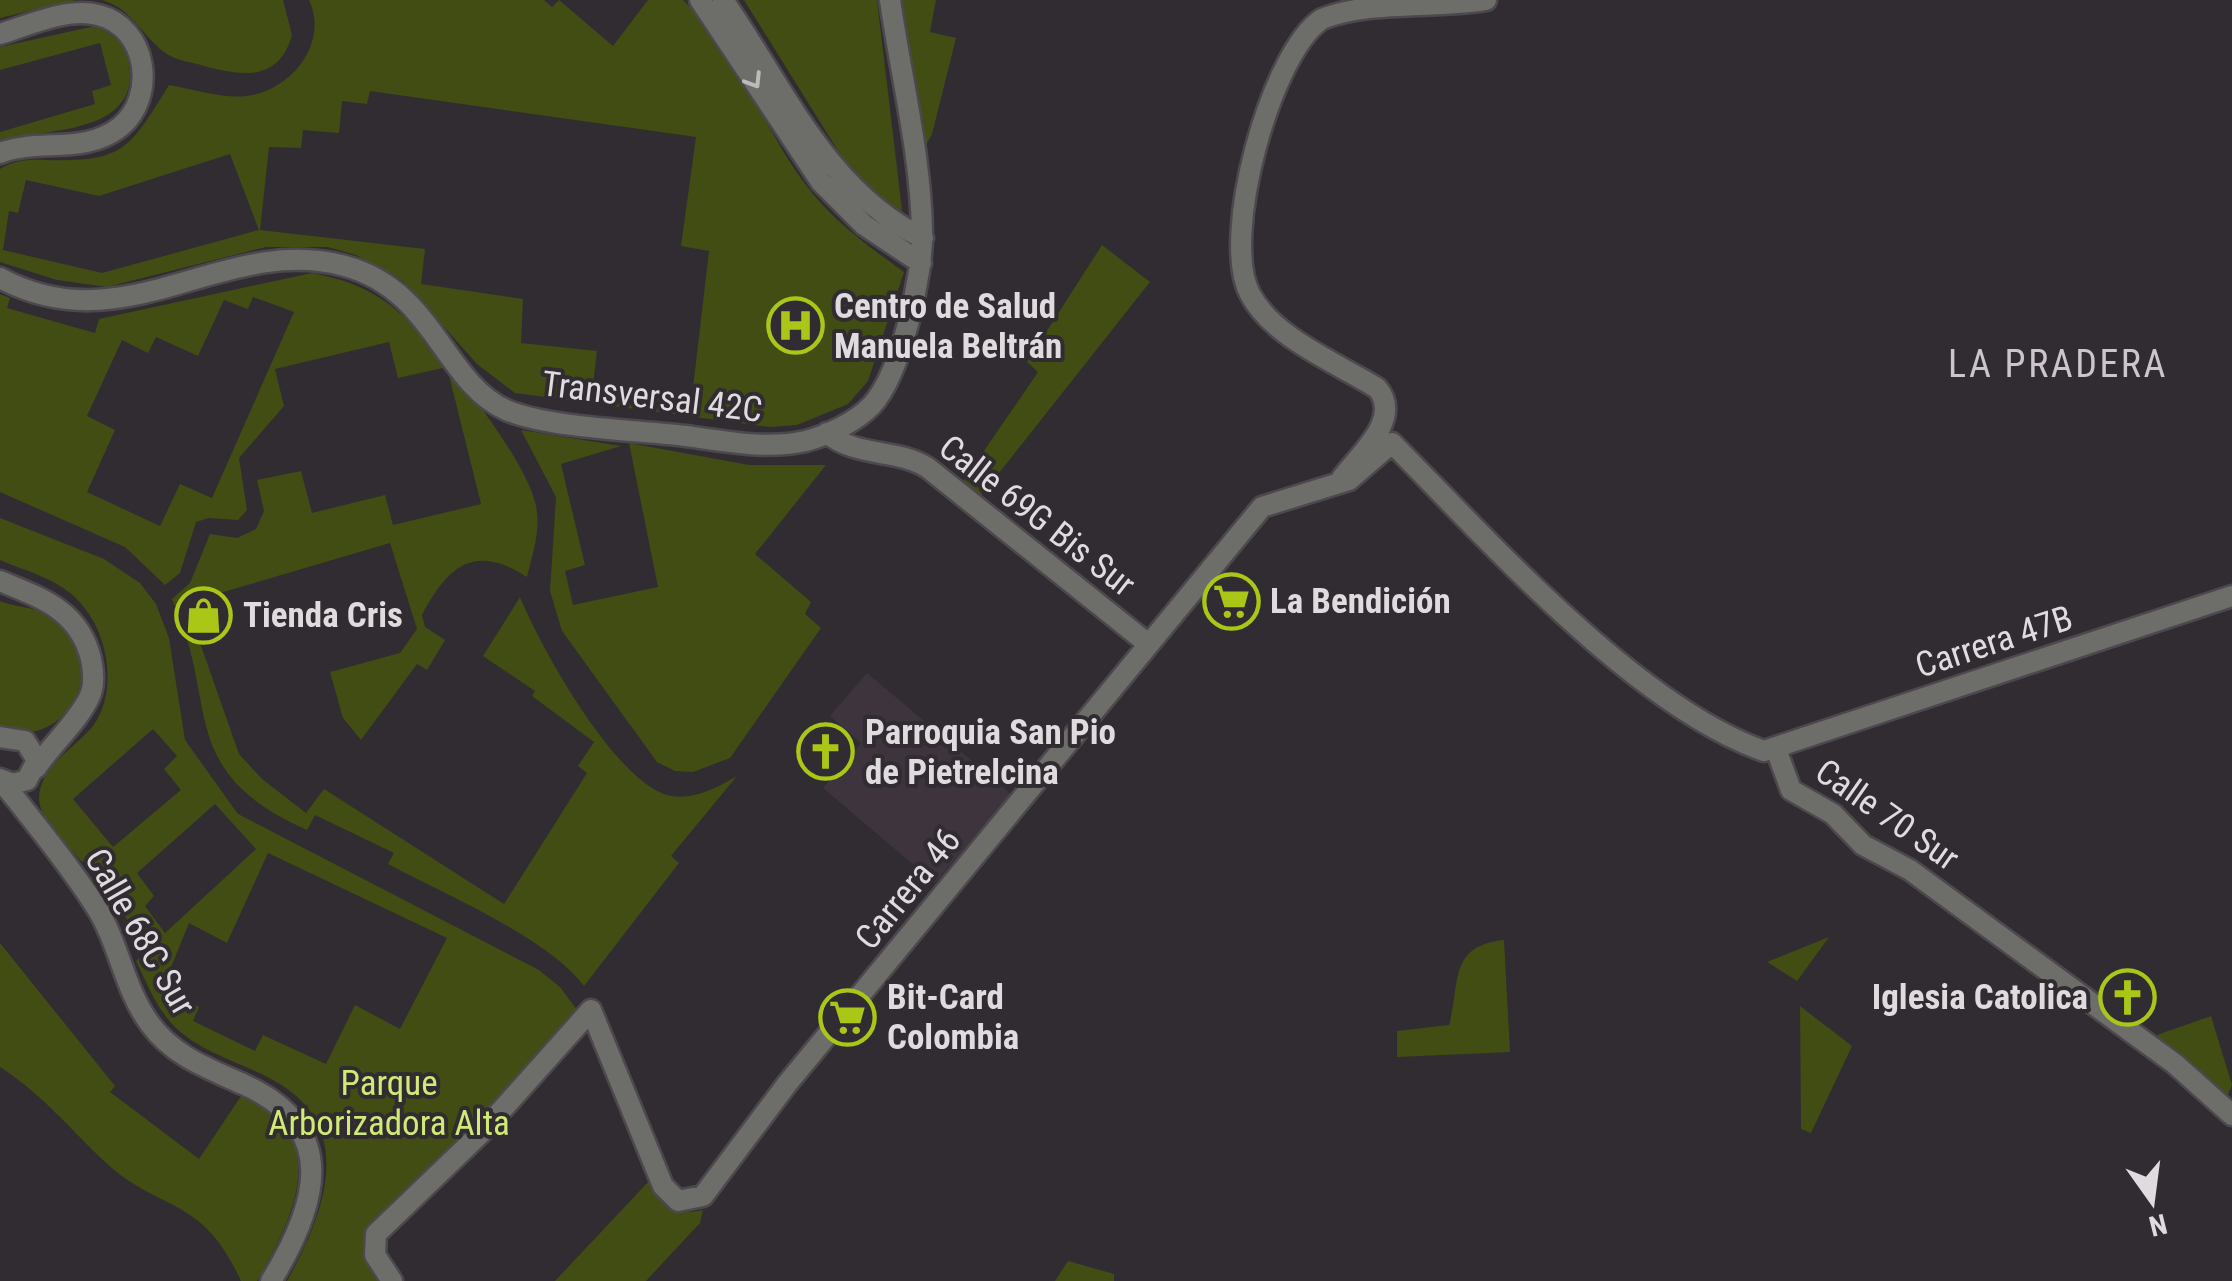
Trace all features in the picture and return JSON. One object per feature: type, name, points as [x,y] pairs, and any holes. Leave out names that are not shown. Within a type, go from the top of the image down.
[{"type":"street","points":[[700,0],[822,182],[864,225],[920,263]]},
{"type":"street","points":[[723,0],[843,180],[879,213],[922,238]]},
{"type":"street","points":[[826,434],[860,414],[880,394],[898,352],[920,263],[922,238],[915,170],[890,0]]},
{"type":"street","points":[[1334,487],[1384,424],[1386,405],[1377,388],[1276,324],[1249,293],[1239,244],[1254,152],[1303,40],[1320,20],[1371,3],[1439,6],[1486,0]]},
{"type":"street","points":[[0,34],[61,16],[99,15],[124,30],[142,62],[137,105],[117,130],[74,145],[0,154]]},
{"type":"street","name":"Transversal 42C","points":[[0,278],[67,299],[104,302],[271,259],[318,258],[380,280],[418,312],[476,386],[506,409],[547,419],[758,444],[792,444],[826,434]]},
{"type":"street","name":"Calle 69G Bis Sur","points":[[826,434],[844,446],[906,457],[928,468],[1147,643]]},
{"type":"street","name":"Carrera 46","points":[[392,1281],[378,1264],[374,1244],[378,1232],[482,1132],[591,1010],[660,1181],[678,1201],[697,1200],[707,1192],[787,1084],[908,942],[1147,643],[1262,507],[1334,487],[1365,470],[1392,443]]},
{"type":"street","name":"Calle 70 Sur","points":[[1392,443],[1514,566],[1652,688],[1759,750],[1776,749],[1786,782],[1795,794],[1833,814],[1864,845],[1910,870],[2160,1053],[2232,1116]]},
{"type":"street","points":[[0,580],[50,601],[69,616],[82,636],[93,671],[91,693],[34,771],[13,784],[0,779]]},
{"type":"street","name":"Carrera 47B","points":[[1776,749],[2232,596]]},
{"type":"street","points":[[7,740],[52,733],[72,721]]},
{"type":"street","points":[[7,740],[31,746],[34,771]]},
{"type":"street","name":"Calle 68C Sur","points":[[34,771],[26,793],[39,828]]},
{"type":"street","name":"Calle 68C Sur","points":[[0,779],[96,908],[136,1001],[159,1036],[186,1058],[279,1103],[296,1120],[309,1148],[311,1187],[304,1215],[271,1281]]},
{"type":"shaded area","points":[[867,673],[1011,794],[935,883],[823,788],[861,743],[830,716]]},
{"type":"green space","points":[[0,0],[76,0],[0,18]]},
{"type":"green space","points":[[102,0],[283,0],[292,35],[278,61],[268,68],[245,73],[218,69],[167,54],[122,10]]},
{"type":"green space","points":[[309,0],[544,0],[552,7],[559,0],[613,46],[648,0],[683,0],[719,42],[790,162],[816,198],[904,272],[868,381],[848,404],[797,425],[770,427],[515,393],[477,364],[403,281],[356,255],[328,247],[266,247],[107,287],[57,280],[0,262],[0,169],[22,161],[72,160],[109,154],[133,137],[169,85],[247,96],[278,85],[292,74],[310,48],[314,16]],"holes":[[[370,91],[696,137],[681,246],[709,251],[692,396],[593,385],[597,351],[521,343],[523,299],[421,284],[425,249],[260,230],[269,147],[301,148],[303,130],[339,133],[342,101],[367,104]],[[230,154],[259,230],[102,273],[3,250],[9,211],[18,213],[26,180],[99,196]]]},
{"type":"green space","points":[[744,0],[877,0],[902,210],[888,206],[845,162]]},
{"type":"green space","points":[[902,0],[936,0],[930,32],[956,38],[932,134],[924,149]]},
{"type":"green space","points":[[95,26],[118,40],[127,57],[129,87],[120,104],[86,124],[0,140],[0,132],[95,104],[92,91],[111,85],[100,43],[0,70],[0,47]]},
{"type":"green space","points":[[1102,245],[1150,282],[980,497],[962,483],[1038,372],[1027,362]]},
{"type":"green space","points":[[312,273],[349,283],[383,300],[423,336],[471,393],[512,454],[535,502],[537,530],[527,577],[492,562],[477,561],[453,572],[422,615],[425,627],[445,640],[427,670],[417,664],[361,740],[343,718],[330,672],[400,653],[417,629],[390,543],[186,603],[239,754],[262,779],[306,813],[324,789],[504,904],[587,773],[578,766],[594,742],[532,696],[535,691],[483,656],[520,597],[580,707],[622,762],[643,782],[664,794],[683,797],[737,776],[671,856],[679,863],[584,986],[546,950],[388,864],[394,853],[315,815],[307,830],[265,807],[236,783],[218,758],[208,731],[186,637],[172,599],[190,583],[210,534],[237,538],[256,529],[264,511],[257,480],[301,471],[312,513],[385,495],[393,525],[481,504],[447,367],[398,378],[389,342],[275,369],[284,406],[239,458],[247,510],[238,520],[209,518],[196,522],[180,573],[165,585],[125,547],[0,492],[0,294],[10,298],[7,308],[95,333],[99,319]],"holes":[[[253,297],[294,312],[212,498],[180,484],[160,526],[87,492],[115,430],[87,416],[122,340],[148,353],[156,337],[198,356],[224,300],[248,309]]]},
{"type":"green space","points":[[521,430],[621,446],[561,464],[585,565],[565,571],[573,605],[658,587],[629,443],[749,465],[826,465],[755,554],[811,602],[805,614],[821,628],[730,758],[693,772],[675,771],[657,762],[562,631],[550,591],[556,497]]},
{"type":"green space","name":"Parque Arborizadora Alta","points":[[0,518],[104,559],[140,583],[156,604],[169,638],[185,740],[238,814],[539,970],[560,987],[578,1011],[368,1237],[365,1257],[382,1281],[287,1281],[310,1235],[325,1184],[322,1134],[310,1111],[290,1091],[202,1046],[175,1027],[153,996],[136,961],[143,954],[114,893],[88,858],[82,862],[44,816],[39,799],[45,777],[93,726],[102,710],[108,674],[105,655],[93,620],[70,593],[46,578],[0,560]],"holes":[[[153,729],[177,756],[164,769],[181,790],[113,847],[73,799]],[[215,804],[256,849],[165,933],[145,906],[154,896],[137,873]],[[268,853],[447,938],[400,1029],[355,1005],[326,1064],[263,1035],[255,1051],[193,1021],[199,1007],[163,987],[189,923],[227,943]]]},
{"type":"green space","points":[[0,601],[54,616],[71,632],[78,646],[82,677],[78,692],[61,718],[41,730],[0,730]]},
{"type":"green space","points":[[1829,937],[1797,981],[1767,962]]},
{"type":"green space","points":[[1504,940],[1510,1052],[1397,1057],[1397,1031],[1449,1025],[1465,958],[1486,944]]},
{"type":"green space","points":[[0,943],[115,1086],[110,1092],[199,1159],[241,1096],[270,1113],[289,1134],[297,1154],[295,1198],[257,1281],[241,1281],[211,1233],[178,1208],[124,1178],[42,1099],[0,1067]]},
{"type":"green space","points":[[1800,1006],[1852,1046],[1811,1133],[1801,1129]]},
{"type":"green space","points":[[2211,1016],[2232,1085],[2226,1099],[2157,1035]]},
{"type":"green space","points":[[649,1181],[659,1196],[677,1210],[703,1210],[700,1223],[646,1281],[555,1281]]},
{"type":"green space","points":[[1068,1261],[1114,1274],[1114,1281],[1055,1281]]},
{"type":"place","name":"Centro de Salud Manuela Beltrán","points":[[795,326]]},
{"type":"place","name":"La Bendición","points":[[1231,601]]},
{"type":"place","name":"Tienda Cris","points":[[204,615]]},
{"type":"place","name":"Parroquia San Pio de Pietrelcina","points":[[826,752]]},
{"type":"place","name":"Iglesia Catolica","points":[[2127,997]]},
{"type":"place","name":"Bit-Card Colombia","points":[[848,1017]]},
{"type":"district","name":"LA PRADERA","points":[[2058,364]]}]
